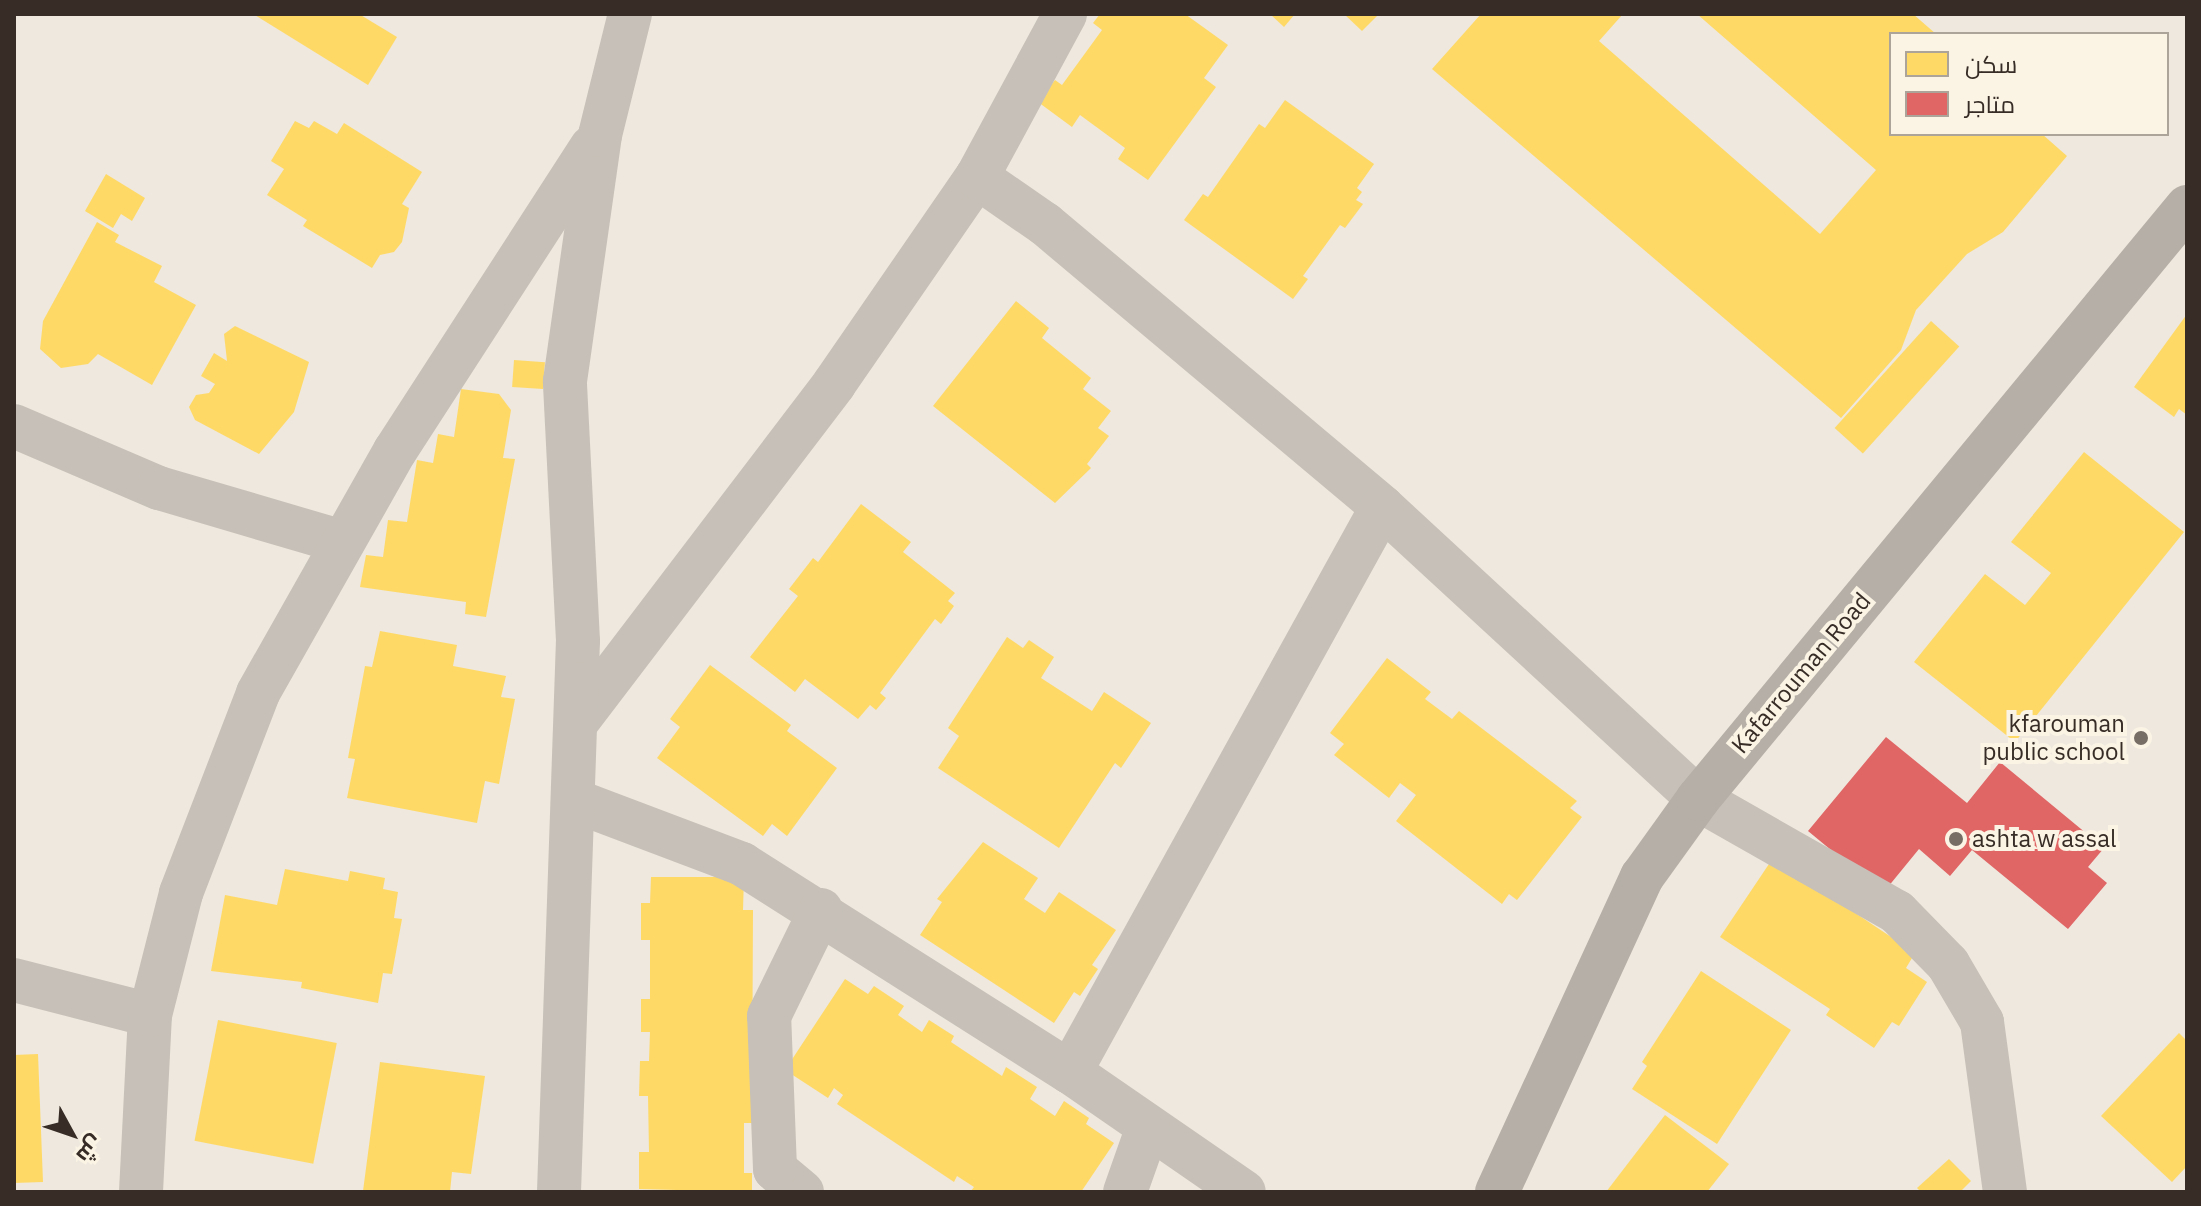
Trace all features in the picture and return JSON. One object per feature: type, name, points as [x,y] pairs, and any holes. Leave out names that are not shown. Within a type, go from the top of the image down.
[{"type":"main road","name":"Kafarrouman Road","points":[[1497,1192],[1642,877],[1698,799],[2187,207]]},
{"type":"street","points":[[559,1192],[578,641],[565,381],[600,135],[630,14]]},
{"type":"street","points":[[576,723],[834,384],[977,177],[1065,14]]},
{"type":"street","points":[[141,1192],[150,1015],[181,893],[258,693],[342,542],[600,135]]},
{"type":"street","points":[[977,177],[1045,224],[1382,507],[1698,799],[1897,912],[1948,964],[1982,1022],[2005,1192]]},
{"type":"street","points":[[14,426],[159,488],[342,542]]},
{"type":"street","points":[[1070,1072],[1382,507]]},
{"type":"street","points":[[573,800],[742,864],[821,910],[1070,1072],[1244,1192]]},
{"type":"street","points":[[802,1192],[775,1169],[769,1016],[821,910]]},
{"type":"street","points":[[14,980],[150,1015]]},
{"type":"street","points":[[1125,1192],[1148,1127]]},
{"type":"building: سكن","points":[[253,14],[359,14],[397,37],[368,85]]},
{"type":"building: سكن","points":[[1100,14],[1185,14],[1228,45],[1204,78],[1216,87],[1148,180],[1118,159],[1125,148],[1080,115],[1072,127],[1038,102],[1055,80],[1062,85],[1102,30],[1093,23]]},
{"type":"building: سكن","points":[[1270,14],[1295,14],[1284,27]]},
{"type":"building: سكن","points":[[1344,14],[1379,14],[1362,31]]},
{"type":"building: سكن","points":[[1481,14],[1623,14],[1599,41],[1820,234],[1876,170],[1697,14],[1913,14],[1934,32],[1889,32],[1889,136],[2044,136],[2067,156],[2003,232],[1967,254],[1916,310],[1901,350],[1841,418],[1432,69]]},
{"type":"building: سكن","points":[[1285,100],[1374,164],[1357,188],[1362,192],[1356,200],[1363,204],[1345,228],[1340,225],[1303,276],[1308,279],[1293,299],[1184,220],[1203,194],[1208,197],[1259,124],[1265,128]]},
{"type":"building: سكن","points":[[295,121],[309,128],[314,121],[337,134],[344,123],[422,172],[402,204],[409,208],[402,242],[394,252],[380,255],[372,268],[303,226],[307,220],[267,195],[284,169],[271,161]]},
{"type":"building: سكن","points":[[106,174],[145,198],[132,221],[121,214],[113,228],[85,211]]},
{"type":"building: سكن","points":[[97,222],[119,235],[115,242],[162,266],[154,282],[196,305],[152,385],[98,354],[88,364],[61,368],[40,349],[43,321]]},
{"type":"building: سكن","points":[[1016,301],[1049,328],[1042,338],[1091,378],[1083,389],[1111,411],[1098,428],[1109,436],[1087,464],[1091,468],[1055,503],[933,406]]},
{"type":"building: سكن","points":[[2187,314],[2187,415],[2179,409],[2174,417],[2134,387]]},
{"type":"building: سكن","points":[[1931,321],[1959,346],[1863,453],[1835,428]]},
{"type":"building: سكن","points":[[235,326],[309,362],[294,412],[259,454],[195,420],[189,407],[196,395],[209,393],[215,384],[201,376],[214,353],[227,361],[224,334]]},
{"type":"building: سكن","points":[[514,360],[545,362],[543,389],[512,387]]},
{"type":"building: سكن","points":[[461,389],[499,394],[511,410],[503,458],[515,459],[486,617],[465,614],[466,602],[360,587],[366,555],[383,557],[388,520],[407,522],[417,460],[433,463],[438,434],[454,437]]},
{"type":"building: سكن","points":[[2084,452],[2184,532],[2015,742],[1914,662],[1985,574],[2025,605],[2051,573],[2011,542]]},
{"type":"building: سكن","points":[[861,504],[911,542],[903,552],[955,593],[948,601],[954,606],[941,624],[935,619],[880,693],[886,698],[876,710],[870,705],[858,719],[805,679],[795,692],[750,657],[798,596],[789,589],[813,558],[818,562]]},
{"type":"building: سكن","points":[[380,631],[457,645],[453,666],[506,676],[501,697],[515,699],[499,784],[485,781],[477,823],[347,798],[355,759],[348,758],[365,666],[372,667]]},
{"type":"building: سكن","points":[[1007,637],[1023,648],[1029,640],[1054,657],[1041,678],[1092,711],[1104,692],[1151,723],[1121,768],[1115,763],[1059,848],[938,768],[959,736],[948,728]]},
{"type":"building: سكن","points":[[1387,658],[1431,692],[1425,699],[1452,719],[1459,711],[1577,801],[1570,808],[1582,817],[1517,900],[1509,894],[1502,904],[1396,821],[1416,795],[1400,783],[1389,798],[1334,755],[1344,744],[1330,733]]},
{"type":"building: سكن","points":[[710,665],[791,725],[787,731],[837,768],[787,836],[772,824],[763,836],[657,758],[680,727],[670,719]]},
{"type":"building: سكن","points":[[983,842],[1038,878],[1024,899],[1045,913],[1059,892],[1116,930],[1092,965],[1098,969],[1080,996],[1074,992],[1054,1023],[920,935],[942,902],[937,899]]},
{"type":"building: سكن","points":[[1773,858],[1915,953],[1906,968],[1927,982],[1899,1026],[1892,1022],[1874,1048],[1826,1015],[1830,1009],[1720,937]]},
{"type":"building: سكن","points":[[285,869],[348,881],[350,871],[385,878],[383,889],[398,892],[394,918],[402,919],[392,974],[383,973],[378,1003],[301,988],[302,982],[211,971],[225,895],[277,905]]},
{"type":"building: سكن","points":[[651,877],[744,877],[743,910],[753,910],[752,1123],[744,1123],[744,1173],[752,1173],[752,1192],[639,1189],[639,1152],[649,1152],[648,1096],[639,1096],[640,1061],[649,1061],[650,1032],[641,1032],[641,999],[650,999],[650,940],[641,940],[641,903],[650,903]]},
{"type":"building: سكن","points":[[1701,971],[1791,1030],[1717,1144],[1632,1089],[1647,1066],[1642,1062]]},
{"type":"building: سكن","points":[[845,979],[868,994],[874,986],[904,1006],[898,1015],[922,1032],[929,1020],[954,1036],[951,1042],[1002,1076],[1006,1067],[1037,1087],[1030,1099],[1055,1116],[1064,1101],[1089,1118],[1086,1124],[1114,1143],[1081,1192],[970,1192],[974,1187],[957,1176],[954,1182],[837,1104],[843,1095],[834,1088],[828,1098],[785,1070]]},
{"type":"building: سكن","points":[[218,1020],[337,1043],[313,1164],[195,1141]]},
{"type":"building: سكن","points":[[2179,1033],[2187,1041],[2187,1166],[2172,1182],[2101,1116]]},
{"type":"building: سكن","points":[[38,1054],[43,1182],[14,1183],[14,1055]]},
{"type":"building: سكن","points":[[380,1062],[485,1076],[471,1174],[452,1172],[450,1192],[363,1191]]},
{"type":"building: سكن","points":[[1665,1115],[1729,1164],[1707,1192],[1606,1192]]},
{"type":"building: سكن","points":[[1949,1159],[1971,1181],[1960,1192],[1921,1192],[1917,1188]]},
{"type":"building: متاجر","name":"ashta w assal","points":[[1886,737],[1967,803],[2000,762],[2104,848],[2088,867],[2107,883],[2068,929],[1972,850],[1950,876],[1919,849],[1883,893],[1808,831]]},
{"type":"place","name":"kfarouman public school","points":[[2141,738]]},
{"type":"place","name":"ashta w assal","points":[[1956,839]]}]
